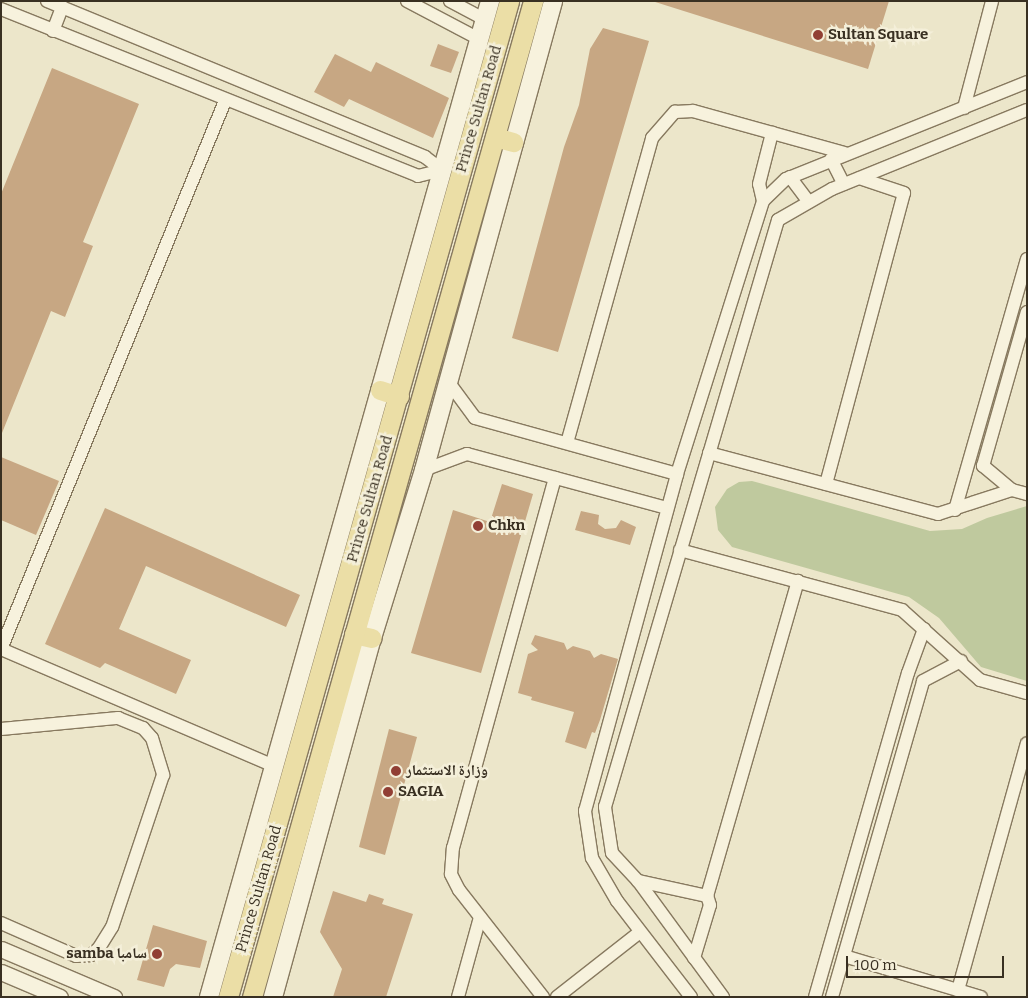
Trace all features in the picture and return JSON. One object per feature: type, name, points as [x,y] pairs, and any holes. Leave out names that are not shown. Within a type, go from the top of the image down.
[{"type":"main road","points":[[209,997],[490,1]]},
{"type":"main road","name":"Prince Sultan Road","points":[[228,997],[509,1]]},
{"type":"main road","name":"Prince Sultan Road","points":[[252,997],[363,636],[494,137],[533,1]]},
{"type":"main road","points":[[273,997],[363,636],[424,470],[447,380],[553,1]]},
{"type":"main road","points":[[494,137],[513,142]]},
{"type":"main road","points":[[380,390],[399,396]]},
{"type":"street","points":[[47,1],[425,156],[442,170]]},
{"type":"street","points":[[407,1],[479,39]]},
{"type":"street","points":[[450,1],[485,20]]},
{"type":"street","points":[[964,108],[992,1]]},
{"type":"street","points":[[53,30],[62,8]]},
{"type":"street","points":[[1,10],[225,101],[418,176],[442,170]]},
{"type":"street","points":[[763,201],[790,177],[844,153],[1027,82]]},
{"type":"street","points":[[225,101],[1,649],[274,766]]},
{"type":"street","points":[[723,997],[638,881],[612,853],[605,807],[778,220],[844,184],[1027,110]]},
{"type":"street","points":[[567,443],[652,138],[675,112],[694,111],[844,153]]},
{"type":"street","points":[[691,997],[640,932],[592,858],[585,811],[667,508],[763,201],[759,184],[772,133]]},
{"type":"street","points":[[831,159],[844,184]]},
{"type":"street","points":[[790,177],[809,202]]},
{"type":"street","points":[[826,484],[904,193],[859,178]]},
{"type":"street","points":[[955,510],[1027,259]]},
{"type":"street","points":[[1027,312],[983,466],[1012,490],[1027,494]]},
{"type":"street","points":[[447,380],[475,418],[677,474]]},
{"type":"street","points":[[709,453],[938,514],[1012,490]]},
{"type":"street","points":[[424,470],[467,454],[667,508]]},
{"type":"street","points":[[543,997],[459,890],[451,874],[452,848],[555,478]]},
{"type":"street","points":[[680,550],[902,610],[980,680],[1027,693]]},
{"type":"street","points":[[694,958],[710,905],[707,896],[798,581]]},
{"type":"street","points":[[815,997],[908,673],[924,629]]},
{"type":"street","points":[[832,997],[923,681],[961,661]]},
{"type":"street","points":[[908,673],[923,681]]},
{"type":"street","points":[[1,729],[118,718],[143,728],[152,738],[163,775],[112,927],[99,948],[90,955],[76,956],[1,923]]},
{"type":"street","points":[[958,990],[1027,742]]},
{"type":"street","points":[[638,881],[707,896]]},
{"type":"street","points":[[458,997],[480,917]]},
{"type":"street","points":[[557,997],[640,932]]},
{"type":"street","points":[[1,949],[114,997]]},
{"type":"street","points":[[844,956],[981,997]]},
{"type":"street","points":[[1,972],[60,997]]},
{"type":"green space","points":[[752,481],[930,531],[962,529],[987,518],[1027,506],[1027,681],[981,667],[939,618],[909,597],[732,547],[718,530],[715,507],[727,489],[739,482]]},
{"type":"building","name":"Sultan Square","points":[[652,1],[889,1],[868,69]]},
{"type":"building","points":[[603,28],[649,41],[558,352],[512,338],[564,147],[579,105],[590,49]]},
{"type":"building","points":[[438,44],[459,52],[451,73],[430,66]]},
{"type":"building","points":[[335,54],[371,72],[376,62],[449,98],[433,138],[349,99],[344,107],[314,92]]},
{"type":"building","points":[[52,68],[139,104],[83,242],[93,246],[65,317],[51,311],[2,433],[1,194]]},
{"type":"building","points":[[1,457],[59,481],[36,535],[1,520]]},
{"type":"building","points":[[502,484],[533,494],[481,673],[411,653],[453,510],[490,522]]},
{"type":"building","points":[[105,508],[300,595],[286,627],[146,566],[119,629],[191,660],[176,694],[105,663],[100,668],[45,644]]},
{"type":"building","points":[[581,511],[599,515],[598,524],[605,529],[616,528],[621,520],[636,527],[630,545],[575,530]]},
{"type":"building","points":[[535,635],[564,643],[567,650],[573,646],[590,651],[594,658],[601,654],[618,659],[600,720],[595,733],[592,732],[586,749],[565,742],[574,712],[531,700],[532,697],[518,693],[528,654],[538,650],[531,644]]},
{"type":"building","name":"SAGIA","points":[[389,729],[417,737],[385,855],[359,847]]},
{"type":"building","points":[[333,891],[366,902],[369,894],[384,899],[382,904],[413,914],[386,997],[333,997],[342,969],[320,932]]},
{"type":"building","points":[[153,925],[207,941],[200,968],[176,964],[170,969],[164,987],[137,980]]},
{"type":"place","name":"Sultan Square","points":[[818,35]]},
{"type":"place","name":"Chkn","points":[[478,526]]},
{"type":"place","name":"وزارة الاستثمار","points":[[396,771]]},
{"type":"place","name":"SAGIA","points":[[388,792]]},
{"type":"place","name":"samba سامبا","points":[[157,954]]}]
